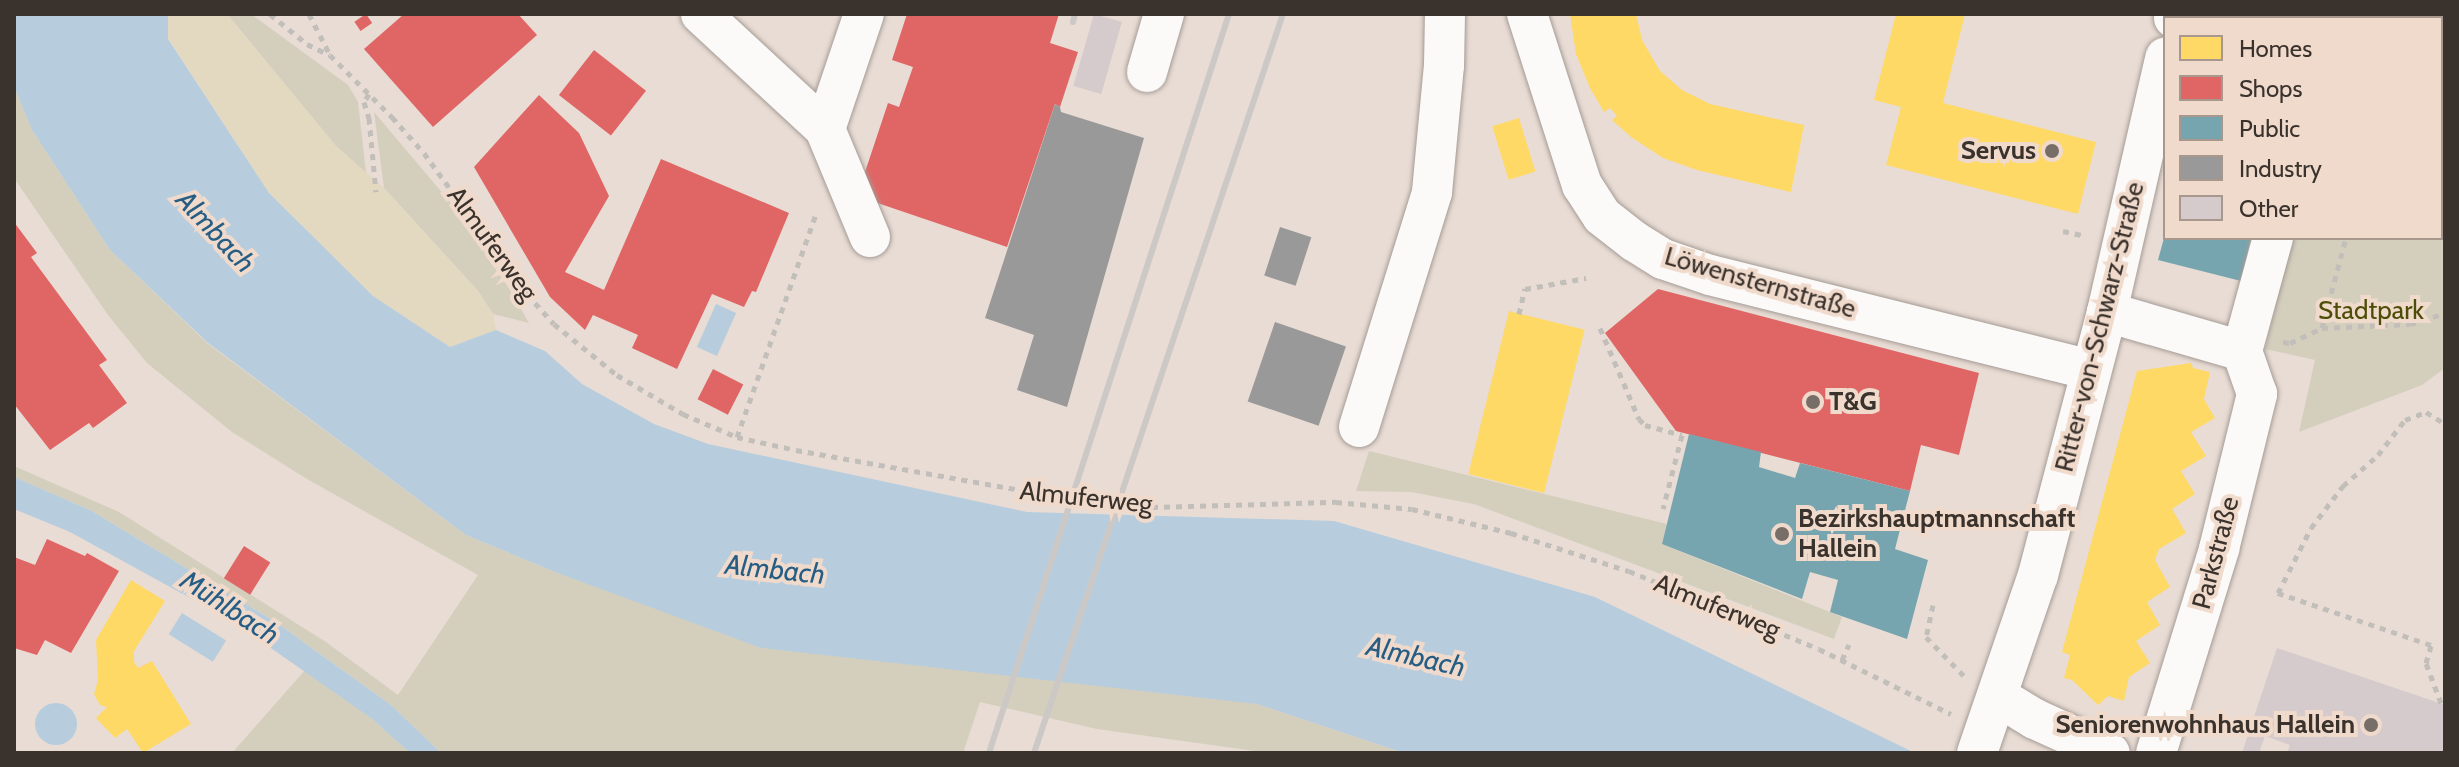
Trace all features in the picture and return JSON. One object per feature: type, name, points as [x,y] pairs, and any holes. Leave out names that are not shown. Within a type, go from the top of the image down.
[{"type":"street","points":[[701,14],[825,129],[870,237]]},
{"type":"street","points":[[825,129],[864,14]]},
{"type":"street","points":[[1147,72],[1164,14]]},
{"type":"street","points":[[1359,427],[1432,192],[1444,66],[1445,14]]},
{"type":"street","name":"Löwensternstraße","points":[[1527,14],[1582,185],[1602,216],[1634,241],[1663,259],[1710,275],[2091,370]]},
{"type":"street","name":"Ritter-von-Schwarz-Straße","points":[[1983,716],[2038,575],[2107,312],[2163,67]]},
{"type":"street","points":[[2107,312],[2245,342],[2272,240]]},
{"type":"street","name":"Parkstraße","points":[[2156,753],[2219,549],[2257,394],[2245,342]]},
{"type":"street","points":[[1983,716],[2035,719],[2110,753]]},
{"type":"path","name":"Almuferweg","points":[[270,14],[307,44],[330,55],[424,153],[527,294],[554,324],[617,375],[683,414],[737,437],[1100,504],[1152,507],[1336,502],[1412,509],[1511,533],[1629,571],[1983,716]]},
{"type":"path","points":[[309,14],[330,55]]},
{"type":"path","points":[[369,94],[364,102],[369,118],[376,192]]},
{"type":"path","points":[[737,437],[821,198]]},
{"type":"path","points":[[2063,231],[2082,235]]},
{"type":"path","points":[[2322,328],[2345,240]]},
{"type":"path","points":[[1519,314],[1525,289],[1586,278]]},
{"type":"path","points":[[2245,342],[2290,343],[2322,328],[2410,324],[2445,313]]},
{"type":"path","points":[[1600,328],[1639,419],[1645,425],[1682,435],[1663,509]]},
{"type":"path","points":[[2441,703],[2426,663],[2431,645],[2278,593],[2311,528],[2405,420],[2426,412],[2445,424]]},
{"type":"path","points":[[1933,605],[1926,637],[1983,716]]},
{"type":"path","points":[[1842,660],[1849,644]]},
{"type":"green space","points":[[227,14],[251,14],[348,85],[358,102],[366,173],[336,146]]},
{"type":"green space","name":"Stadtpark","points":[[2445,14],[2445,368],[2422,385],[2299,432],[2315,360],[2265,349],[2291,240],[2443,240],[2443,16],[2346,16]]},
{"type":"green space","points":[[14,87],[32,130],[110,250],[208,344],[466,535],[555,572],[624,595],[1257,704],[1404,753],[1269,753],[1097,729],[980,702],[963,753],[441,753],[391,705],[277,623],[90,510],[14,477],[14,466],[119,512],[326,642],[398,695],[478,575],[307,479],[232,432],[147,363],[108,315],[14,178]]},
{"type":"green space","points":[[374,112],[450,202],[496,266],[529,323],[493,314],[478,291],[384,188]]},
{"type":"green space","points":[[1369,451],[1667,524],[1662,544],[1842,617],[1834,639],[1474,504],[1411,492],[1356,491]]},
{"type":"green space","points":[[306,669],[371,718],[410,753],[232,753]]},
{"type":"sand","points":[[168,14],[227,14],[336,146],[384,188],[478,291],[493,314],[496,330],[450,347],[373,296],[269,193],[168,38]]},
{"type":"water","name":"Almbach","points":[[14,14],[168,14],[168,39],[269,193],[373,296],[450,347],[496,330],[545,351],[582,384],[654,424],[708,444],[1027,512],[1334,521],[1595,597],[1915,753],[1404,753],[1257,704],[761,648],[555,572],[466,535],[208,343],[110,250],[32,130],[14,87]]},
{"type":"water","points":[[716,304],[736,313],[717,356],[697,347]]},
{"type":"water","name":"Mühlbach","points":[[14,477],[90,510],[277,623],[391,705],[441,753],[410,753],[371,718],[232,621],[70,532],[14,509]]},
{"type":"water","points":[[182,613],[226,641],[213,662],[169,634]]},
{"type":"water","points":[[56,703],[71,709],[77,724],[71,739],[56,745],[41,739],[35,724],[41,709]]},
{"type":"building: Homes","points":[[1570,14],[1636,14],[1642,40],[1660,71],[1682,90],[1710,104],[1804,125],[1791,192],[1697,170],[1663,158],[1631,137],[1612,120],[1617,116],[1610,108],[1604,112],[1590,88],[1576,54]]},
{"type":"building: Homes","points":[[1896,14],[1965,14],[1943,103],[2096,142],[2078,214],[1886,165],[1901,107],[1874,100]]},
{"type":"building: Homes","points":[[2218,14],[2277,14],[2277,16]]},
{"type":"building: Homes","points":[[1519,118],[1535,172],[1509,180],[1492,126]]},
{"type":"building: Homes","points":[[1509,311],[1585,330],[1544,493],[1468,474]]},
{"type":"building: Homes","points":[[2191,363],[2193,368],[2210,372],[2204,399],[2215,418],[2191,432],[2206,456],[2181,471],[2195,494],[2172,509],[2186,533],[2159,549],[2155,560],[2170,587],[2147,602],[2160,625],[2136,641],[2150,663],[2129,677],[2124,701],[2108,696],[2098,705],[2072,680],[2064,678],[2070,655],[2062,652],[2137,371]]},
{"type":"building: Homes","points":[[131,580],[165,601],[134,651],[134,662],[138,668],[152,661],[191,724],[143,753],[127,729],[115,738],[96,718],[107,707],[100,705],[94,694],[98,680],[96,640]]},
{"type":"building: Shops","points":[[366,14],[372,23],[361,31],[354,22]]},
{"type":"building: Shops","points":[[404,14],[518,14],[537,35],[433,127],[364,49]]},
{"type":"building: Shops","points":[[907,14],[1059,14],[1050,43],[1078,52],[1060,107],[1055,104],[1007,247],[857,196],[888,103],[899,107],[913,67],[892,60]]},
{"type":"building: Shops","points":[[594,50],[646,91],[611,136],[559,95]]},
{"type":"building: Shops","points":[[539,95],[579,133],[609,196],[565,272],[604,290],[661,159],[789,213],[756,292],[752,291],[744,307],[712,294],[677,369],[632,348],[638,335],[593,315],[585,330],[550,297],[474,167]]},
{"type":"building: Shops","points":[[14,222],[37,253],[31,257],[107,360],[99,365],[127,403],[93,428],[89,423],[50,450],[14,404]]},
{"type":"building: Shops","name":"T&G","points":[[1658,289],[1979,373],[1959,455],[1921,445],[1910,491],[1676,431],[1605,333]]},
{"type":"building: Shops","points":[[713,369],[743,384],[728,415],[698,399]]},
{"type":"building: Shops","points":[[47,539],[85,556],[87,553],[119,571],[71,653],[45,640],[37,655],[14,648],[14,557],[35,565]]},
{"type":"building: Shops","points":[[244,546],[270,562],[250,595],[224,578]]},
{"type":"building: Public","points":[[2163,240],[2251,240],[2241,281],[2158,260]]},
{"type":"building: Public","name":"Bezirkshauptmannschaft Hallein","points":[[1689,434],[1761,452],[1759,467],[1795,478],[1800,463],[1910,491],[1895,549],[1928,560],[1907,639],[1830,612],[1838,580],[1810,572],[1802,599],[1662,544]]},
{"type":"building: Industry","points":[[1055,104],[1061,112],[1144,138],[1067,407],[1017,390],[1034,335],[985,318]]},
{"type":"building: Industry","points":[[1280,227],[1311,237],[1296,286],[1264,276]]},
{"type":"building: Industry","points":[[1275,322],[1346,346],[1319,426],[1248,401]]},
{"type":"building: Other","points":[[1094,14],[1122,22],[1101,94],[1073,86]]},
{"type":"building: Other","name":"Seniorenwohnhaus Hallein","points":[[2277,648],[2445,705],[2445,753],[2287,753],[2290,745],[2265,736],[2259,753],[2242,753]]},
{"type":"railway","points":[[1073,22],[1075,14]]},
{"type":"railway","points":[[989,753],[1229,14]]},
{"type":"railway","points":[[1034,753],[1283,14]]},
{"type":"place","name":"Servus","points":[[2052,151]]},
{"type":"place","name":"T&G","points":[[1813,402]]},
{"type":"place","name":"Bezirkshauptmannschaft Hallein","points":[[1782,534]]},
{"type":"place","name":"Seniorenwohnhaus Hallein","points":[[2371,725]]}]
